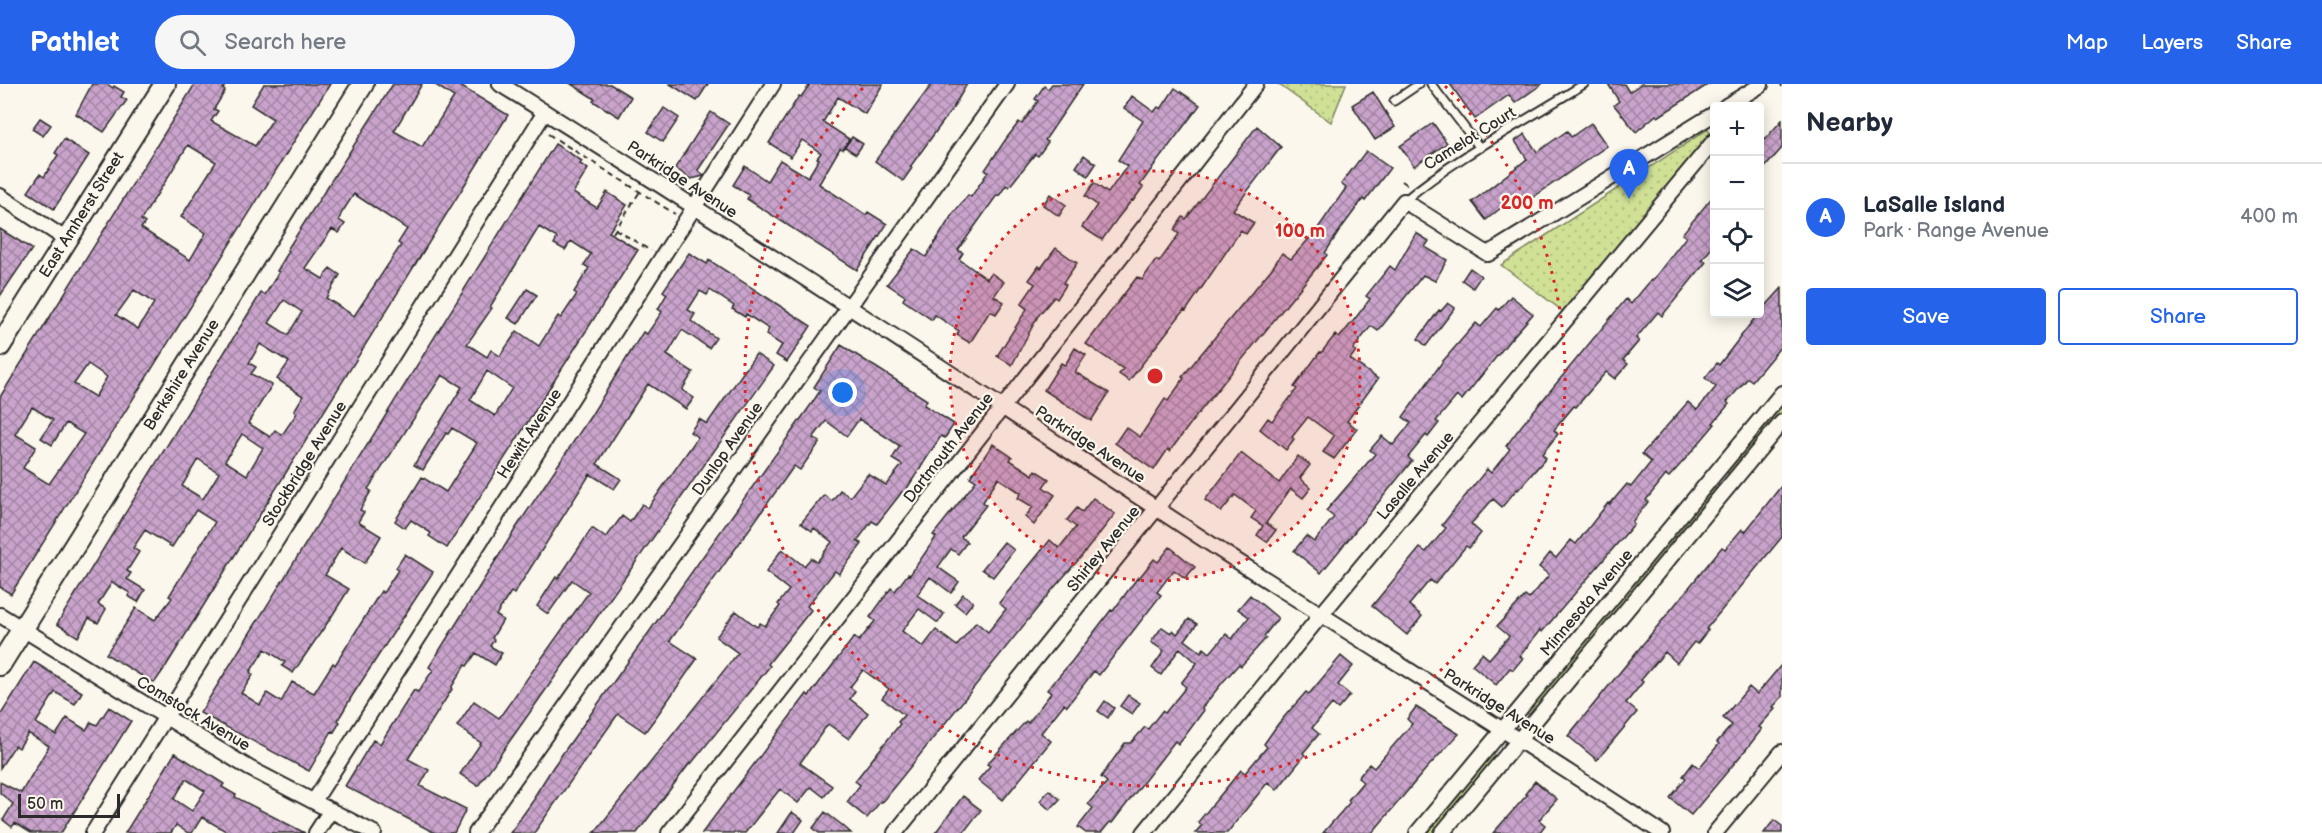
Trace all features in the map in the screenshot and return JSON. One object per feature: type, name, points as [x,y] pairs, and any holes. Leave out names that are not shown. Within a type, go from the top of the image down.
[{"type":"street","name":"Berkshire Avenue","points":[[0,665],[363,84]]},
{"type":"street","name":"Parkridge Avenue","points":[[500,84],[849,307],[1321,615],[1520,739],[1662,833]]},
{"type":"street","name":"Hewitt Avenue","points":[[314,801],[773,84]]},
{"type":"street","name":"Dunlop Avenue","points":[[476,833],[1007,84]]},
{"type":"street","name":"Dartmouth Avenue","points":[[669,833],[1256,84]]},
{"type":"street","points":[[1732,102],[1761,84]]},
{"type":"street","points":[[1746,102],[1761,84]]},
{"type":"street","name":"East Amherst Street","points":[[0,346],[67,240],[159,86]]},
{"type":"street","name":"Stockbridge Avenue","points":[[93,833],[545,112]]},
{"type":"street","points":[[1404,201],[1488,254],[1710,116]]},
{"type":"street","name":"Lasalle Avenue","points":[[1144,833],[1321,615],[1710,146]]},
{"type":"street","points":[[0,196],[67,240]]},
{"type":"street","name":"Shirley Avenue","points":[[896,833],[1404,201]]},
{"type":"street","name":"Minnesota Avenue","points":[[1416,833],[1782,393]]},
{"type":"street","points":[[1442,833],[1782,422]]},
{"type":"street","points":[[1713,476],[1729,488]]},
{"type":"street","name":"Comstock Avenue","points":[[0,615],[249,768],[374,833]]},
{"type":"street","points":[[1715,833],[1782,752]]},
{"type":"street","points":[[316,833],[331,810]]},
{"type":"lane","points":[[1394,101],[1419,84]]},
{"type":"lane","points":[[1431,84],[1480,148]]},
{"type":"lane","name":"Camelot Court","points":[[1404,201],[1421,186],[1583,84]]},
{"type":"path","name":"Parkridge Avenue","points":[[546,132],[674,214]]},
{"type":"path","points":[[1402,181],[1408,186]]},
{"type":"path","points":[[643,186],[614,231],[652,252]]},
{"type":"green space","points":[[1278,84],[1346,84],[1331,122]]},
{"type":"green space","points":[[1708,129],[1710,133],[1564,312],[1501,265]]},
{"type":"green space","points":[[1782,402],[1782,412],[1731,473],[1727,473],[1726,471]]},
{"type":"green space","points":[[1713,487],[1716,492],[1530,714],[1526,714],[1526,713]]},
{"type":"green space","points":[[1490,754],[1494,754],[1495,758],[1432,833],[1425,833]]},
{"type":"building","points":[[92,84],[107,84],[113,88],[114,86],[124,92],[121,97],[127,100],[104,132],[76,114]]},
{"type":"building","points":[[195,84],[226,84],[223,89],[225,91],[214,109],[218,111],[211,121],[255,146],[273,119],[251,105],[264,84],[330,84],[11,594],[0,587],[0,397]],"holes":[[[188,145],[216,162],[181,217],[206,233],[190,260],[141,228],[145,223],[141,220]],[[134,290],[154,303],[138,329],[116,315]],[[88,364],[107,377],[95,397],[74,384]],[[32,407],[53,420],[41,438],[52,445],[66,423],[84,434],[49,484],[23,468],[36,447],[15,434]]]},
{"type":"building","points":[[393,84],[422,84],[394,131],[422,147],[454,97],[434,84],[457,84],[508,115],[166,666],[155,682],[150,681],[106,654],[136,608],[155,620],[172,598],[169,596],[215,522],[196,510],[172,547],[145,530],[133,548],[139,552],[127,571],[131,573],[127,579],[145,590],[138,602],[128,596],[130,593],[112,582],[98,604],[106,609],[98,623],[89,618],[78,637],[57,624],[261,293],[265,295],[279,272],[277,271],[289,251],[287,250]],"holes":[[[354,194],[407,229],[398,243],[401,245],[354,316],[326,298],[340,275],[330,268],[323,279],[305,268],[332,229],[339,233],[345,224],[339,220]],[[284,300],[302,312],[288,335],[269,323]],[[260,344],[289,362],[277,379],[303,396],[294,411],[297,413],[282,435],[275,430],[270,437],[248,423],[272,385],[251,374],[256,367],[249,363]],[[242,434],[263,448],[247,475],[225,461]],[[198,459],[219,473],[203,499],[182,486]]]},
{"type":"building","points":[[571,84],[610,84],[631,97],[619,117]]},
{"type":"building","points":[[670,84],[708,84],[697,101]]},
{"type":"building","points":[[810,84],[883,84],[865,114],[838,97],[823,122],[849,139],[843,149],[840,148],[819,184],[866,215],[868,212],[887,224],[857,270],[747,199],[749,195],[733,185],[745,166],[767,181],[780,160],[808,177],[821,153],[802,140],[791,157],[769,143],[799,96],[801,97]]},
{"type":"building","points":[[932,84],[967,84],[953,108],[910,167],[912,168],[903,181],[875,161]]},
{"type":"building","points":[[1052,84],[1083,84],[1045,140],[1048,142],[1038,156],[1035,154],[1009,187],[1006,185],[999,196],[997,195],[958,250],[963,253],[959,259],[987,279],[991,273],[1004,282],[994,296],[1004,302],[996,314],[990,311],[970,343],[957,335],[959,331],[935,315],[932,320],[903,300],[905,296],[887,284],[914,249],[926,257],[952,215],[968,195],[971,197],[988,172],[985,170],[1006,139],[1019,122],[1022,124],[1038,101],[1035,99],[1044,86],[1048,89]]},
{"type":"building","points":[[1450,84],[1542,84],[1515,103],[1509,95],[1475,119]]},
{"type":"building","points":[[1608,84],[1624,84],[1629,92],[1641,84],[1709,84],[1658,117],[1656,115],[1636,132],[1614,105],[1619,101]]},
{"type":"building","points":[[1175,88],[1200,105],[1140,185],[1143,187],[1133,201],[1102,240],[1082,227],[1097,205],[1085,196],[1094,183],[1108,193],[1127,166],[1118,160],[1143,121],[1124,108],[1132,96],[1154,112],[1158,107],[1161,109]]},
{"type":"building","points":[[1373,92],[1395,127],[1375,140],[1352,105]]},
{"type":"building","points":[[664,108],[679,118],[663,142],[648,132]]},
{"type":"building","points":[[711,112],[729,124],[698,170],[704,176],[691,179],[675,168]]},
{"type":"building","points":[[40,118],[51,125],[43,136],[32,129]]},
{"type":"building","points":[[1782,120],[1782,148],[1764,168],[1764,156],[1764,140]]},
{"type":"building","points":[[1433,123],[1447,143],[1414,166],[1400,146]]},
{"type":"building","points":[[1591,123],[1607,146],[1532,198],[1529,195],[1512,209],[1507,203],[1486,220],[1472,202],[1527,159],[1515,141],[1525,134],[1537,152],[1567,131],[1571,137]]},
{"type":"building","points":[[1257,126],[1281,147],[1233,210],[1254,223],[1246,234],[1241,230],[1186,311],[1184,310],[1129,381],[1119,374],[1123,369],[1086,344],[1137,277],[1142,280],[1156,260],[1159,262],[1179,234],[1174,230],[1183,217],[1186,219]]},
{"type":"building","points":[[852,137],[863,144],[856,154],[845,147]]},
{"type":"building","points":[[64,139],[89,155],[54,209],[28,192],[40,174],[44,177],[58,155],[55,153]]},
{"type":"building","points":[[555,144],[582,161],[580,164],[588,169],[573,193],[597,208],[607,192],[627,205],[609,232],[638,250],[447,548],[429,536],[431,533],[411,520],[405,528],[395,521],[422,477],[446,492],[477,443],[452,428],[448,434],[446,433],[423,470],[414,465],[462,387],[442,375],[368,489],[371,491],[360,510],[364,512],[358,522],[381,536],[365,563],[341,548],[325,575],[349,589],[330,619],[293,673],[282,666],[285,662],[265,649],[250,672],[253,675],[241,693],[260,705],[267,693],[281,702],[292,682],[314,693],[333,663],[335,665],[381,591],[383,593],[405,554],[433,572],[352,696],[338,720],[340,722],[334,732],[332,731],[309,771],[200,713]],"holes":[[[539,227],[557,238],[554,244],[565,250],[571,241],[591,254],[584,265],[589,268],[574,292],[577,294],[561,318],[558,316],[539,346],[517,331],[500,356],[491,350],[487,357],[467,344],[492,308],[490,307]],[[487,371],[512,388],[495,416],[470,400]]]},
{"type":"building","points":[[1366,151],[1390,168],[1340,230],[1325,253],[1327,255],[1170,451],[1168,449],[1154,470],[1115,443],[1126,427],[1140,437],[1165,399],[1168,401],[1184,378],[1182,377],[1282,253],[1291,259],[1316,231],[1346,188],[1341,184]]},
{"type":"building","points":[[1084,155],[1096,164],[1088,176],[1076,167]]},
{"type":"building","points":[[1050,194],[1066,205],[1059,216],[1043,205]]},
{"type":"building","points":[[1710,200],[1710,250],[1702,260],[1706,262],[1662,316],[1658,312],[1636,338],[1639,341],[1623,360],[1628,364],[1615,379],[1606,372],[1554,430],[1558,434],[1542,454],[1546,458],[1518,490],[1502,507],[1493,499],[1471,524],[1481,533],[1469,548],[1466,546],[1435,584],[1430,580],[1409,605],[1422,616],[1407,635],[1372,606],[1420,548],[1426,552],[1446,528],[1442,525],[1487,469],[1491,473],[1510,449],[1506,446],[1522,425],[1626,299],[1631,304],[1652,281],[1686,237],[1682,234]]},
{"type":"building","points":[[0,229],[32,249],[0,296]]},
{"type":"building","points":[[1416,233],[1429,241],[1425,247],[1447,260],[1435,281],[1423,275],[1378,331],[1371,326],[1353,349],[1356,351],[1350,359],[1378,379],[1347,421],[1357,429],[1334,459],[1323,452],[1334,436],[1308,417],[1292,437],[1294,439],[1286,450],[1260,429],[1268,418],[1272,421],[1297,389],[1294,387],[1320,352],[1335,335],[1339,338],[1354,320],[1370,299],[1366,296],[1390,266],[1395,270]]},
{"type":"building","points":[[1056,248],[1077,263],[1063,283],[1066,285],[1057,299],[1054,297],[1038,316],[1012,365],[997,356],[1027,309],[1021,304],[1035,284],[1029,280]]},
{"type":"building","points":[[689,253],[707,264],[709,260],[811,326],[787,362],[776,355],[782,345],[766,335],[769,329],[746,314],[745,317],[732,309],[734,306],[710,290],[707,295],[700,291],[688,310],[695,314],[691,321],[716,338],[709,348],[682,330],[667,355],[693,372],[682,390],[694,398],[686,409],[648,384],[597,464],[621,479],[614,489],[590,474],[514,594],[511,592],[496,615],[503,620],[490,646],[502,653],[495,665],[476,653],[467,666],[465,665],[408,759],[429,770],[420,786],[466,809],[454,833],[435,833],[345,786],[373,740],[380,744],[414,690],[418,692],[433,670],[429,667],[516,528],[643,332],[647,334],[662,312],[658,309],[667,294],[663,291]]},
{"type":"building","points":[[1470,268],[1481,276],[1473,288],[1462,280]]},
{"type":"building","points":[[1782,288],[1782,345],[1752,381],[1748,378],[1727,402],[1729,404],[1713,423],[1715,424],[1669,477],[1666,475],[1646,500],[1648,502],[1632,522],[1634,524],[1542,632],[1540,630],[1520,656],[1523,658],[1513,670],[1510,668],[1496,685],[1472,665],[1482,653],[1489,659],[1509,636],[1497,626],[1525,596],[1529,599],[1549,575],[1539,567],[1550,553],[1556,558],[1571,540],[1576,544],[1608,503],[1610,504],[1627,484],[1631,487],[1651,462],[1642,454],[1688,402],[1697,410],[1716,387],[1705,378],[1717,363],[1719,365],[1755,318],[1764,318],[1764,308]]},
{"type":"building","points":[[527,289],[537,295],[518,324],[508,318]]},
{"type":"building","points":[[1511,296],[1533,314],[1462,400],[1457,396],[1436,421],[1439,423],[1408,457],[1412,461],[1321,573],[1294,551],[1306,536],[1314,542],[1334,517],[1326,511],[1375,454],[1370,450],[1382,436],[1393,445],[1411,423],[1403,417],[1443,361],[1476,323],[1481,327]]},
{"type":"building","points":[[1448,303],[1455,308],[1426,346],[1418,339],[1439,310],[1441,311]]},
{"type":"building","points":[[841,345],[927,400],[924,405],[954,424],[945,438],[941,436],[904,493],[902,492],[877,524],[872,521],[857,541],[862,544],[839,574],[835,571],[807,606],[811,610],[768,664],[770,666],[690,763],[637,833],[594,833],[738,653],[716,637],[736,611],[757,627],[760,623],[765,626],[780,606],[778,604],[789,590],[766,572],[782,549],[804,566],[811,558],[817,562],[832,542],[814,528],[812,531],[801,523],[824,495],[832,501],[840,490],[850,497],[868,474],[886,485],[902,465],[892,459],[900,446],[859,419],[847,436],[826,421],[813,438],[820,442],[800,470],[794,466],[670,641],[697,659],[645,732],[618,714],[534,833],[510,833],[535,798],[553,767],[810,406],[820,391],[814,387]]},
{"type":"building","points":[[1075,348],[1086,355],[1075,372],[1109,393],[1091,421],[1044,390],[1061,363],[1065,365]]},
{"type":"building","points":[[756,354],[774,366],[478,786],[460,774],[481,743],[457,726],[474,701],[499,718],[589,592],[572,580],[548,614],[537,606],[556,577],[558,579],[592,528],[606,538],[622,516],[630,522],[642,504],[648,508],[698,437],[690,432],[699,419],[707,424]]},
{"type":"building","points":[[993,444],[1012,457],[1010,460],[1033,475],[1035,470],[1049,479],[1043,487],[1055,495],[1034,525],[1025,517],[1033,507],[1018,498],[1021,493],[998,478],[983,502],[986,505],[961,537],[967,542],[958,554],[951,549],[938,567],[959,582],[951,593],[930,577],[917,595],[944,614],[938,623],[919,609],[902,631],[923,647],[936,630],[957,646],[976,622],[988,632],[1006,609],[999,603],[1050,540],[1059,548],[1076,527],[1067,520],[1077,508],[1082,512],[1093,498],[1115,514],[867,818],[847,802],[860,785],[855,781],[900,724],[898,722],[904,715],[882,698],[889,689],[863,670],[850,687],[855,691],[850,699],[868,713],[849,739],[828,724],[800,763],[832,786],[824,797],[811,787],[798,803],[780,789],[745,833],[702,833],[807,694],[809,696],[854,637],[859,641],[875,621],[870,617],[891,588],[895,591],[908,574],[910,575],[936,537],[933,535],[976,481],[970,477]]},
{"type":"building","points":[[1241,453],[1279,483],[1298,456],[1310,465],[1300,478],[1311,488],[1303,498],[1291,489],[1289,491],[1266,523],[1276,530],[1267,542],[1257,535],[1263,526],[1251,518],[1256,511],[1235,495],[1221,512],[1205,500]]},
{"type":"building","points":[[1782,485],[1782,537],[1706,629],[1708,630],[1697,644],[1694,642],[1677,663],[1665,652],[1641,680],[1643,682],[1626,703],[1637,712],[1597,760],[1568,736],[1722,547],[1725,549],[1742,529],[1745,532]]},
{"type":"building","points":[[1004,542],[1014,550],[993,577],[982,569]]},
{"type":"building","points":[[1170,547],[1195,567],[1185,578],[1174,570],[1157,592],[1161,595],[1099,675],[1094,671],[1067,706],[1064,704],[1041,733],[1051,741],[1003,800],[978,780],[990,766],[987,764],[1026,721],[1028,723],[1051,693],[1047,690],[1111,610],[1113,611],[1138,577],[1154,559],[1158,562]]},
{"type":"building","points":[[963,594],[973,602],[965,612],[955,604]]},
{"type":"building","points":[[1250,595],[1278,618],[1264,636],[1266,638],[1222,683],[1202,708],[1204,710],[1188,732],[1178,744],[1175,741],[1112,823],[1110,822],[1101,833],[1086,833],[1078,827],[1093,808],[1088,804],[1107,782],[1101,777],[1125,743],[1131,743],[1145,727],[1148,729],[1162,711],[1165,713],[1186,687],[1181,683],[1197,663],[1180,648],[1161,675],[1152,668],[1164,651],[1151,642],[1162,627],[1171,633],[1173,630],[1177,634],[1189,619],[1197,624],[1185,640],[1201,652],[1204,648],[1210,653],[1226,634],[1232,639],[1249,617],[1238,609]]},
{"type":"building","points":[[1341,656],[1353,666],[1338,685],[1350,695],[1338,709],[1332,704],[1312,728],[1319,734],[1277,790],[1268,782],[1227,833],[1195,833],[1202,825],[1198,822],[1241,770],[1245,773],[1267,747],[1264,744],[1278,724],[1306,692],[1309,694]]},
{"type":"building","points":[[34,662],[82,692],[75,704],[55,692],[36,723],[56,735],[67,718],[86,730],[91,722],[97,725],[109,707],[131,721],[61,833],[31,833],[15,823],[12,827],[3,820],[13,804],[0,793],[0,782],[21,793],[49,746],[28,733],[19,748],[15,745],[0,768],[0,716]]},
{"type":"building","points":[[1782,664],[1782,697],[1773,707],[1775,709],[1759,727],[1762,729],[1748,747],[1691,815],[1670,798],[1686,778],[1683,776],[1693,763],[1699,768],[1719,744],[1717,742],[1732,725],[1723,718],[1749,687],[1757,694]]},
{"type":"building","points":[[1128,695],[1140,703],[1132,714],[1120,706]]},
{"type":"building","points":[[1105,701],[1114,708],[1108,718],[1098,711]]},
{"type":"building","points":[[1416,707],[1459,734],[1372,833],[1323,833],[1350,802],[1348,800],[1363,782],[1358,778],[1369,764],[1374,768],[1412,724],[1407,719]]},
{"type":"building","points":[[175,753],[224,784],[222,787],[236,795],[235,797],[305,833],[229,833],[202,817],[192,833],[176,825],[171,833],[125,833]],"holes":[[[186,779],[205,791],[192,811],[174,799]]]},
{"type":"building","points":[[1535,781],[1557,799],[1539,820],[1545,825],[1539,833],[1493,833],[1527,795],[1525,794]]},
{"type":"building","points":[[1049,790],[1060,799],[1050,810],[1040,801]]},
{"type":"building","points":[[963,796],[981,810],[963,833],[935,833]]},
{"type":"building","points":[[792,812],[803,820],[794,833],[778,833]]},
{"type":"building","points":[[825,812],[851,833],[819,833],[813,828]]},
{"type":"building","points":[[1774,820],[1782,826],[1782,833],[1764,833]]},
{"type":"place","name":"LaSalle Island","points":[[1629,199]]}]
